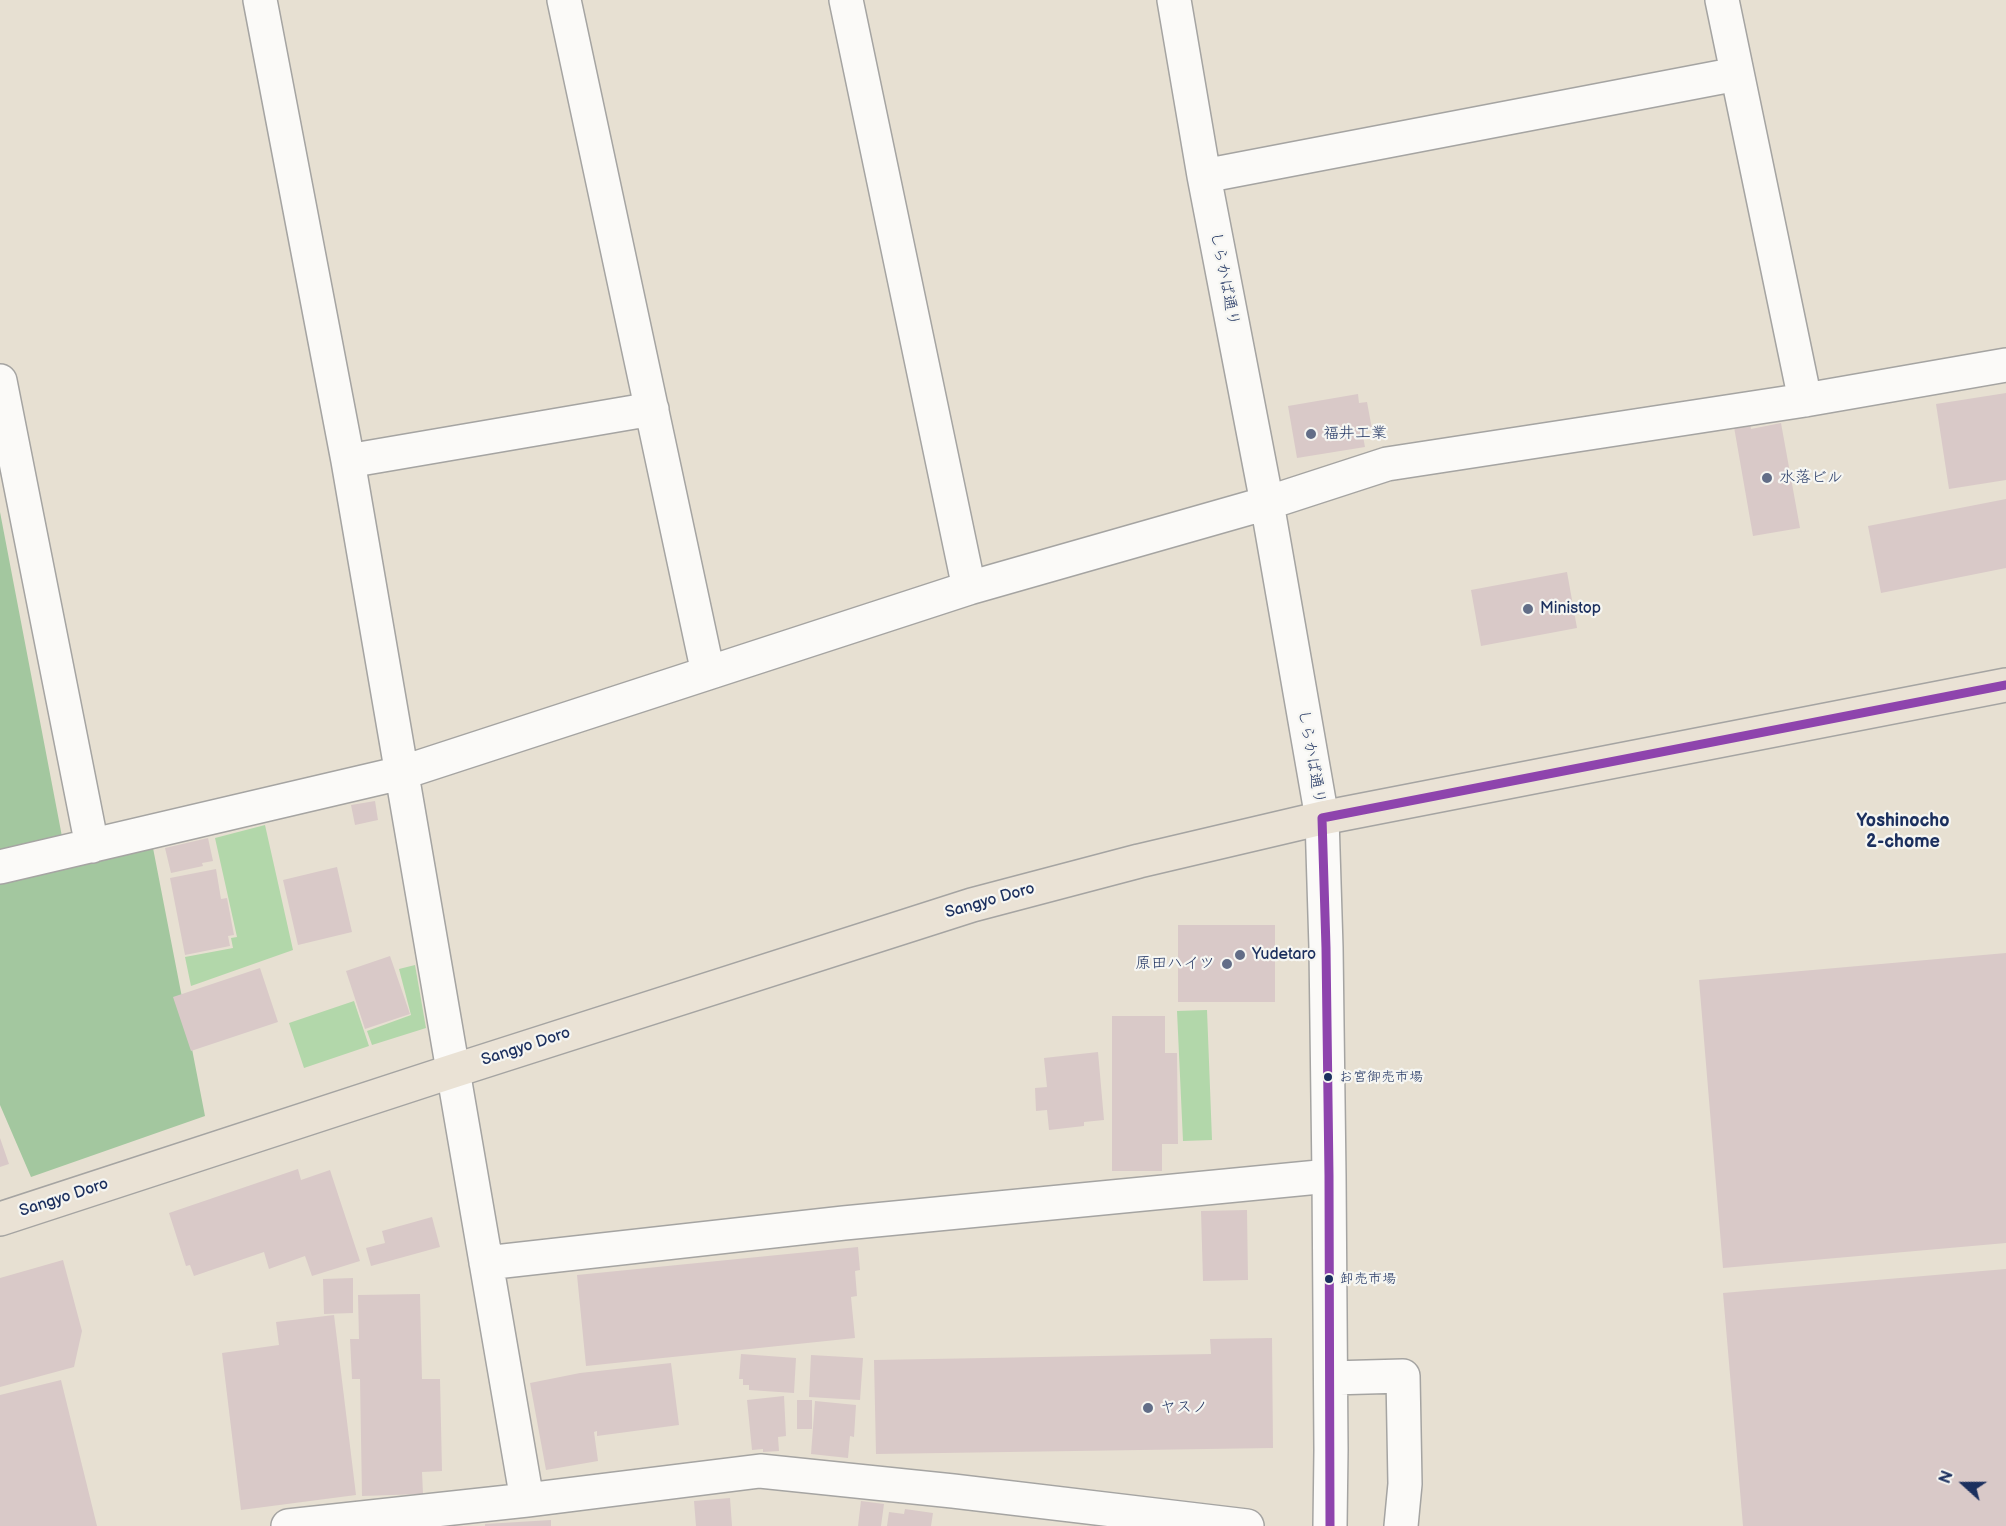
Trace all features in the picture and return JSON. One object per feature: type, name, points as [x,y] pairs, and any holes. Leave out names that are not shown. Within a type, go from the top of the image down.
[{"type":"main road","name":"Sangyo Doro","points":[[0,1219],[972,905],[1139,861],[1322,818],[2006,685]]},
{"type":"street","points":[[260,0],[348,461],[527,1500]]},
{"type":"street","points":[[564,0],[708,673]]},
{"type":"street","points":[[846,0],[969,588]]},
{"type":"street","name":"しらかば通り","points":[[1174,0],[1204,176],[1267,503],[1322,818],[1329,1176],[1330,1526]]},
{"type":"street","points":[[1722,0],[1805,400]]},
{"type":"street","points":[[1204,176],[1737,74]]},
{"type":"street","points":[[0,867],[401,773],[969,588],[1267,503],[1388,464],[1805,400],[2006,365]]},
{"type":"street","points":[[0,381],[92,846]]},
{"type":"street","points":[[348,461],[652,409]]},
{"type":"street","points":[[486,1263],[844,1223],[1329,1176]]},
{"type":"street","points":[[1331,1378],[1403,1376],[1405,1484],[1401,1526]]},
{"type":"street","points":[[288,1526],[527,1500],[760,1471],[1247,1526]]},
{"type":"green space","points":[[0,512],[68,868],[153,848],[205,1116],[31,1177],[0,1105]]},
{"type":"green space","points":[[265,825],[293,950],[191,986],[185,957],[233,948],[231,938],[237,937],[215,838]]},
{"type":"green space","points":[[415,965],[426,1028],[372,1045],[367,1031],[411,1015],[399,969]]},
{"type":"green space","points":[[354,1001],[369,1046],[304,1068],[289,1023]]},
{"type":"green space","points":[[1207,1010],[1212,1140],[1183,1141],[1177,1011]]},
{"type":"building","points":[[2006,393],[2006,480],[1949,489],[1936,404]]},
{"type":"building","points":[[1358,394],[1359,403],[1367,402],[1372,429],[1362,431],[1365,447],[1297,458],[1288,406]]},
{"type":"building","name":"水落ビル","points":[[1750,423],[1751,429],[1781,423],[1800,528],[1753,536],[1734,427]]},
{"type":"building","points":[[2006,499],[2006,568],[1881,593],[1868,526]]},
{"type":"building","points":[[1567,572],[1577,628],[1481,646],[1471,590]]},
{"type":"building","points":[[375,801],[378,820],[355,825],[351,805]]},
{"type":"building","points":[[208,838],[213,861],[202,863],[203,866],[171,873],[165,848]]},
{"type":"building","points":[[337,867],[352,932],[298,945],[283,880]]},
{"type":"building","points":[[216,869],[221,899],[227,898],[234,935],[228,936],[230,946],[185,955],[170,878]]},
{"type":"building","name":"原田ハイツ","points":[[1178,925],[1275,925],[1275,1002],[1178,1002]]},
{"type":"building","points":[[2006,953],[2006,1243],[1723,1268],[1699,980]]},
{"type":"building","points":[[390,956],[410,1014],[365,1029],[346,971]]},
{"type":"building","points":[[260,968],[278,1022],[191,1051],[173,997]]},
{"type":"building","points":[[1112,1016],[1165,1016],[1165,1053],[1177,1053],[1178,1144],[1162,1144],[1162,1171],[1112,1171]]},
{"type":"building","points":[[1098,1052],[1104,1120],[1084,1122],[1084,1126],[1049,1130],[1047,1110],[1036,1111],[1035,1088],[1047,1087],[1044,1058]]},
{"type":"building","points":[[0,1138],[9,1164],[0,1167]]},
{"type":"building","points":[[298,1169],[301,1180],[330,1170],[360,1261],[312,1276],[305,1256],[269,1269],[264,1252],[194,1276],[190,1265],[186,1266],[169,1213]]},
{"type":"building","points":[[1247,1210],[1248,1280],[1203,1281],[1201,1211]]},
{"type":"building","points":[[432,1217],[440,1247],[371,1266],[366,1248],[385,1243],[382,1231]]},
{"type":"building","points":[[858,1247],[860,1270],[855,1271],[857,1296],[851,1297],[855,1338],[586,1366],[577,1275]]},
{"type":"building","points":[[63,1260],[82,1331],[74,1367],[0,1387],[0,1278]]},
{"type":"building","points":[[2006,1269],[2006,1526],[1743,1526],[1723,1293]]},
{"type":"building","points":[[353,1278],[353,1313],[324,1314],[323,1279]]},
{"type":"building","points":[[420,1294],[422,1379],[440,1379],[442,1471],[422,1472],[423,1494],[362,1496],[360,1379],[352,1379],[350,1339],[359,1339],[358,1295]]},
{"type":"building","points":[[334,1315],[356,1495],[241,1510],[222,1353],[279,1345],[276,1322]]},
{"type":"building","points":[[1272,1338],[1273,1448],[876,1454],[874,1360],[1211,1354],[1210,1339]]},
{"type":"building","points":[[741,1354],[796,1358],[794,1393],[749,1390],[749,1385],[743,1385],[743,1379],[739,1379]]},
{"type":"building","points":[[811,1355],[863,1358],[860,1400],[809,1397]]},
{"type":"building","points":[[671,1363],[679,1425],[597,1436],[597,1431],[594,1432],[598,1461],[546,1470],[530,1383],[580,1373]]},
{"type":"building","points":[[61,1380],[97,1526],[0,1526],[0,1395]]},
{"type":"building","points":[[784,1396],[786,1436],[778,1437],[779,1451],[752,1450],[747,1400]]},
{"type":"building","points":[[797,1400],[812,1400],[812,1429],[797,1429]]},
{"type":"building","points":[[815,1401],[856,1405],[854,1437],[850,1436],[848,1458],[811,1454]]},
{"type":"building","points":[[730,1498],[732,1526],[696,1526],[694,1501]]},
{"type":"building","points":[[861,1501],[884,1504],[881,1526],[858,1526]]},
{"type":"building","points":[[905,1509],[933,1513],[931,1526],[887,1526],[889,1512],[904,1514]]},
{"type":"building","points":[[551,1520],[551,1526],[485,1526],[485,1524]]},
{"type":"transit line","points":[[1322,818],[2006,685]]},
{"type":"transit line","points":[[1322,818],[1329,1176],[1330,1526]]},
{"type":"place","name":"福井工業","points":[[1311,434]]},
{"type":"place","name":"水落ビル","points":[[1767,478]]},
{"type":"place","name":"Ministop","points":[[1528,609]]},
{"type":"place","name":"Yudetaro","points":[[1240,955]]},
{"type":"place","name":"原田ハイツ","points":[[1227,964]]},
{"type":"place","name":"お宮御売市場","points":[[1328,1077]]},
{"type":"place","name":"卸売市場","points":[[1329,1279]]},
{"type":"place","name":"ヤスノ","points":[[1148,1408]]},
{"type":"district","name":"Yoshinocho 2-chome","points":[[1903,831]]}]
